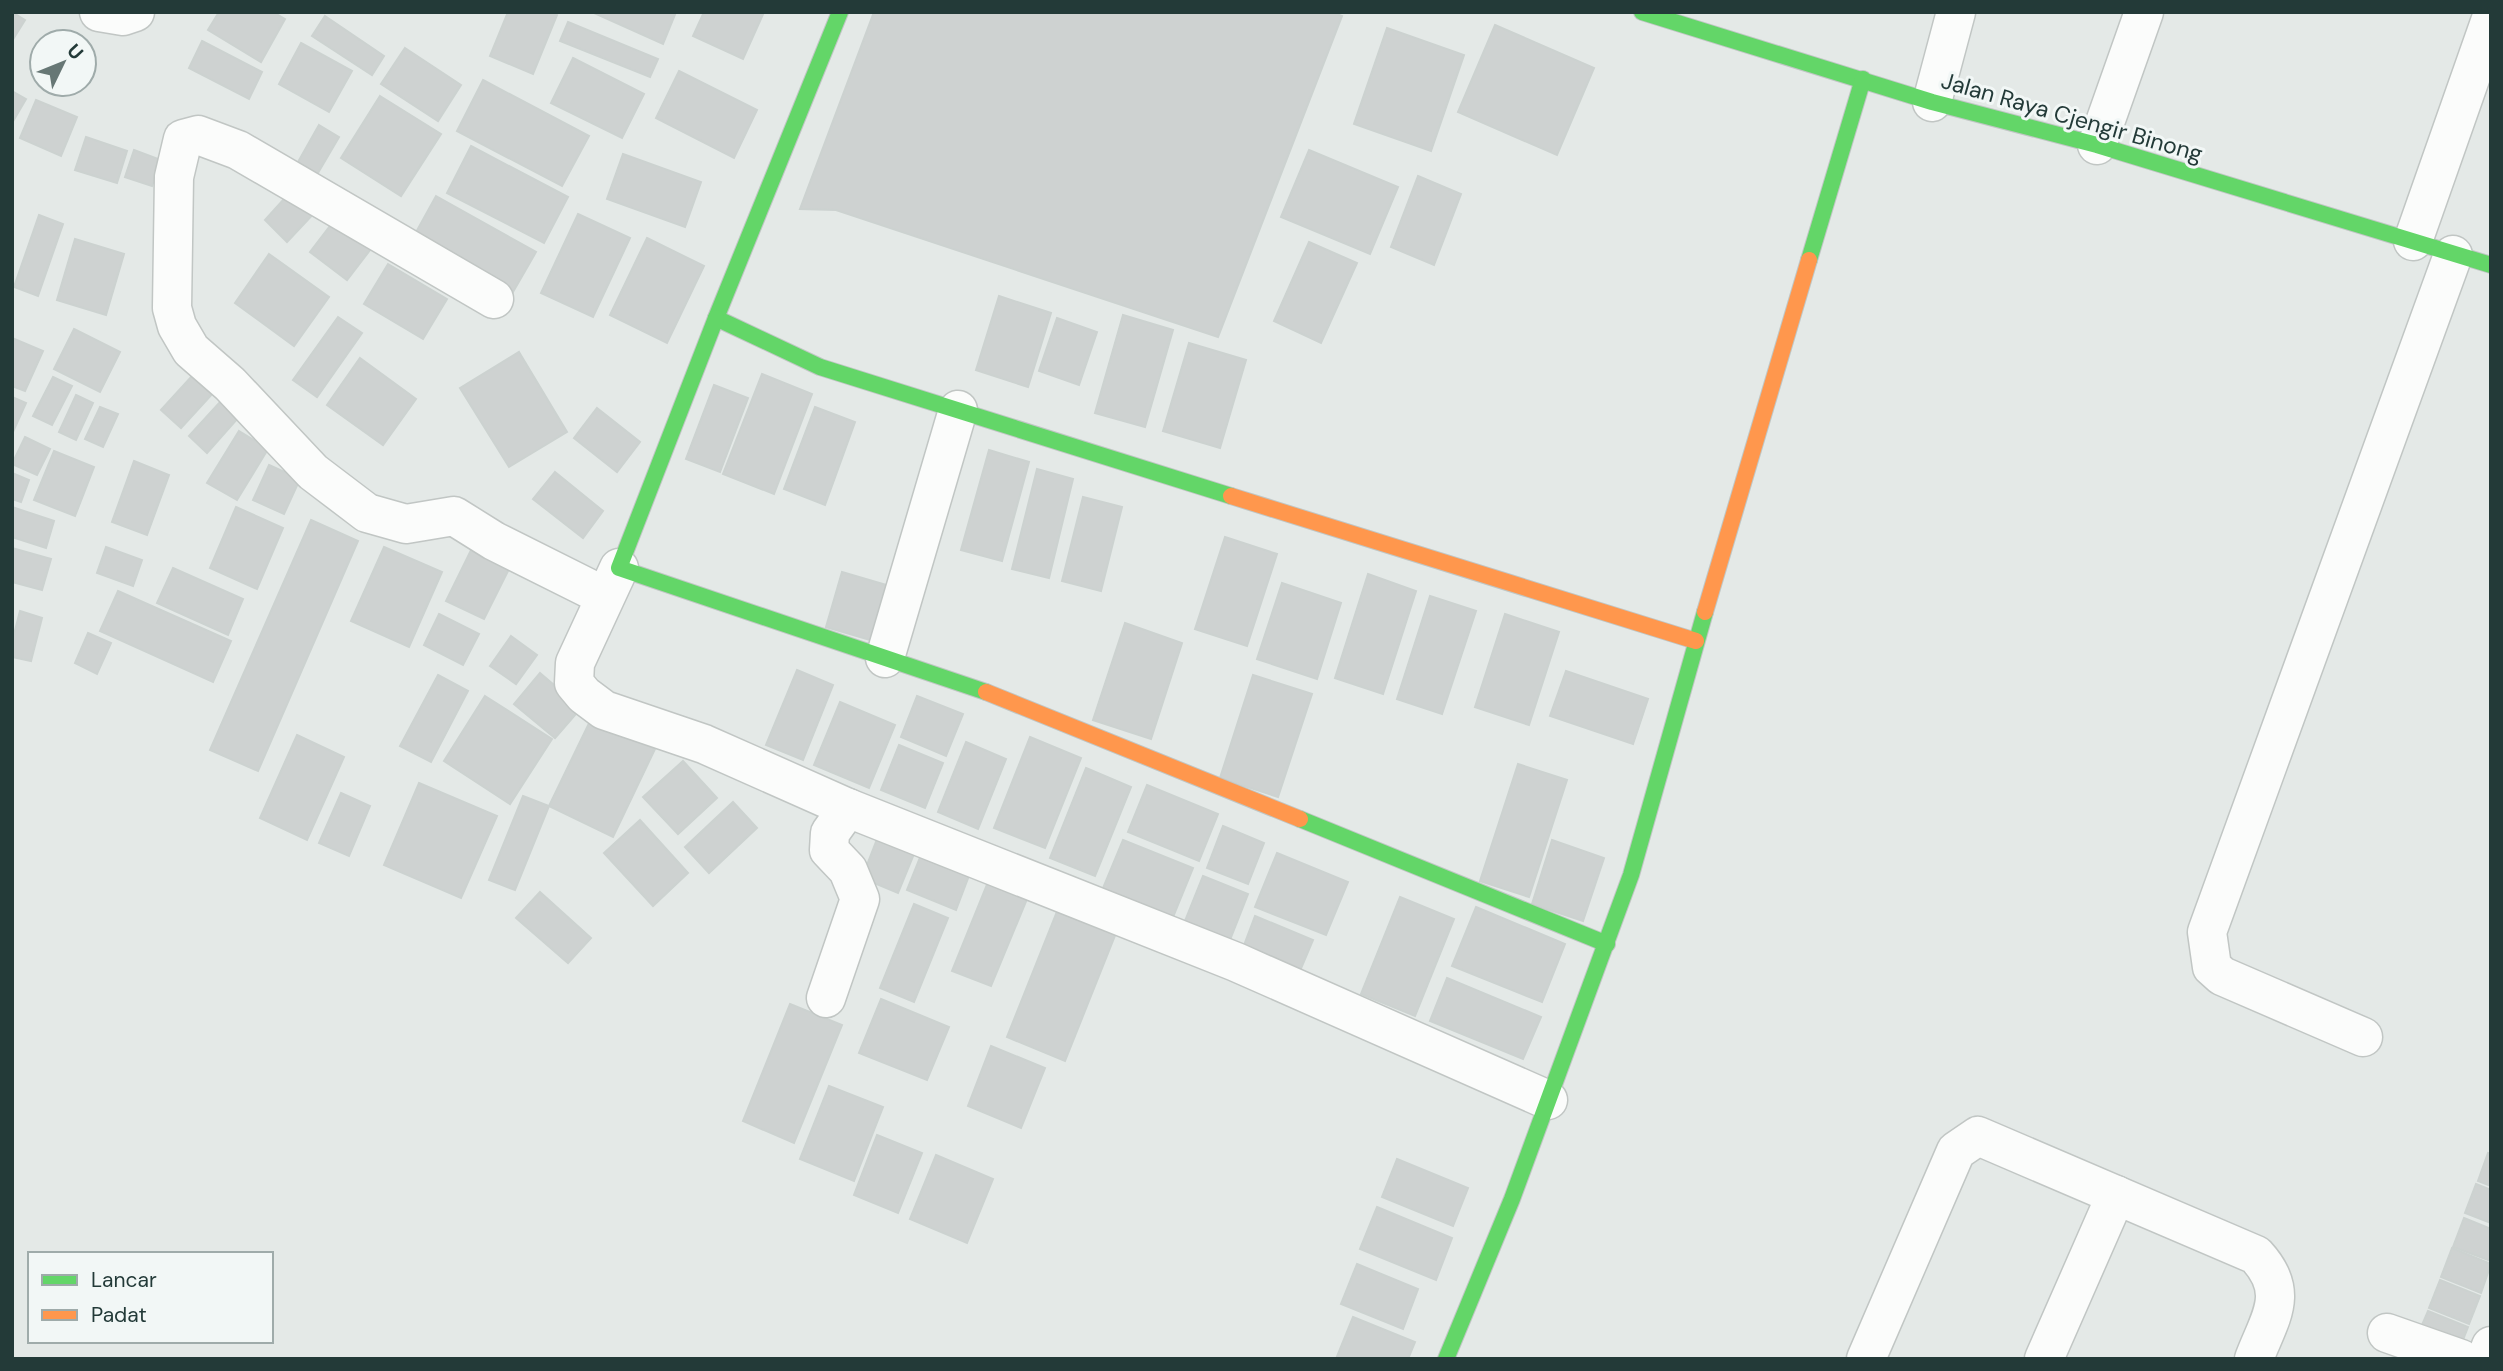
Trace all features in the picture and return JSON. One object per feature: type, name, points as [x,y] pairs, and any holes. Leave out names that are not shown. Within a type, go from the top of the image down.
[{"type":"street","points":[[99,12],[122,16],[135,12]]},
{"type":"street","points":[[840,12],[611,582],[575,663],[574,683],[583,695],[604,710],[704,744],[848,808],[1236,962],[1548,1100]]},
{"type":"street","points":[[1931,102],[1956,12]]},
{"type":"street","points":[[2097,145],[2144,12]]},
{"type":"street","name":"Jalan Raya Cjengir Binong","points":[[1664,15],[1931,102],[2097,145],[2491,265]]},
{"type":"street","points":[[2413,241],[2491,19]]},
{"type":"street","points":[[1446,1359],[1548,1100],[1631,875],[1696,641],[1863,79]]},
{"type":"street","points":[[494,299],[238,150],[198,135],[183,139],[174,177],[172,308],[177,326],[191,350],[230,384],[313,472],[367,513],[406,524],[454,516],[494,541],[611,582],[886,658],[976,688],[1607,944]]},
{"type":"street","points":[[2363,1037],[2222,976],[2212,967],[2207,932],[2453,255]]},
{"type":"street","points":[[716,318],[820,367],[1696,641]]},
{"type":"street","points":[[886,658],[958,410]]},
{"type":"street","points":[[826,998],[860,899],[848,870],[829,849],[830,833],[848,808]]},
{"type":"street","points":[[1866,1359],[1956,1151],[1967,1140],[1978,1136],[2256,1255],[2270,1270],[2276,1285],[2276,1305],[2254,1359]]},
{"type":"street","points":[[2044,1359],[2116,1195]]},
{"type":"street","points":[[2387,1333],[2461,1359]]},
{"type":"street","points":[[2486,1359],[2491,1346]]},
{"type":"building","points":[[12,12],[25,20],[12,41]]},
{"type":"building","points":[[219,12],[273,12],[285,19],[261,62],[208,30]]},
{"type":"building","points":[[508,12],[550,12],[557,15],[533,74],[490,56]]},
{"type":"building","points":[[592,12],[676,12],[663,44]]},
{"type":"building","points":[[704,12],[764,12],[743,59],[693,36]]},
{"type":"building","points":[[874,12],[1332,12],[1342,16],[1218,337],[836,210],[800,209]]},
{"type":"building","points":[[325,16],[384,56],[372,75],[312,36]]},
{"type":"building","points":[[568,22],[658,59],[650,77],[560,41]]},
{"type":"building","points":[[1495,25],[1594,68],[1557,155],[1458,112]]},
{"type":"building","points":[[1387,28],[1464,55],[1431,151],[1354,124]]},
{"type":"building","points":[[202,41],[262,72],[249,99],[189,68]]},
{"type":"building","points":[[301,43],[352,71],[329,112],[279,84]]},
{"type":"building","points":[[405,48],[461,85],[438,121],[381,84]]},
{"type":"building","points":[[573,58],[644,94],[622,138],[551,103]]},
{"type":"building","points":[[679,71],[757,110],[734,158],[656,118]]},
{"type":"building","points":[[483,80],[589,136],[562,186],[457,131]]},
{"type":"building","points":[[12,91],[26,99],[12,123]]},
{"type":"building","points":[[380,96],[441,134],[401,196],[341,158]]},
{"type":"building","points":[[36,100],[77,117],[61,156],[20,138]]},
{"type":"building","points":[[319,125],[339,137],[312,183],[293,171]]},
{"type":"building","points":[[86,137],[127,151],[117,183],[75,170]]},
{"type":"building","points":[[471,146],[568,197],[544,243],[447,193]]},
{"type":"building","points":[[134,150],[161,160],[152,186],[125,177]]},
{"type":"building","points":[[1309,150],[1398,187],[1370,254],[1281,217]]},
{"type":"building","points":[[623,154],[701,182],[685,227],[607,199]]},
{"type":"building","points":[[1418,176],[1461,194],[1434,265],[1391,247]]},
{"type":"building","points":[[294,188],[317,210],[287,242],[265,220]]},
{"type":"building","points":[[436,196],[536,252],[509,299],[410,243]]},
{"type":"building","points":[[340,213],[377,241],[347,280],[310,252]]},
{"type":"building","points":[[578,214],[630,238],[593,317],[541,293]]},
{"type":"building","points":[[39,215],[63,224],[38,296],[14,287]]},
{"type":"building","points":[[647,238],[704,266],[667,343],[610,315]]},
{"type":"building","points":[[75,239],[124,254],[106,315],[57,300]]},
{"type":"building","points":[[1309,242],[1357,263],[1321,343],[1274,321]]},
{"type":"building","points":[[269,254],[329,297],[294,346],[235,303]]},
{"type":"building","points":[[388,264],[447,299],[423,339],[364,304]]},
{"type":"building","points":[[999,296],[1051,313],[1028,387],[976,370]]},
{"type":"building","points":[[1123,315],[1173,330],[1145,427],[1095,413]]},
{"type":"building","points":[[338,317],[362,333],[317,397],[293,380]]},
{"type":"building","points":[[1057,318],[1097,332],[1079,385],[1039,371]]},
{"type":"building","points":[[74,329],[120,352],[100,392],[54,369]]},
{"type":"building","points":[[12,338],[43,351],[25,391],[12,386]]},
{"type":"building","points":[[1189,343],[1246,360],[1220,448],[1163,431]]},
{"type":"building","points":[[519,352],[567,432],[509,467],[460,388]]},
{"type":"building","points":[[360,358],[416,399],[383,445],[327,405]]},
{"type":"building","points":[[762,374],[812,394],[774,494],[723,474]]},
{"type":"building","points":[[193,375],[213,393],[181,428],[161,410]]},
{"type":"building","points":[[53,377],[72,386],[52,425],[33,416]]},
{"type":"building","points":[[714,385],[748,398],[720,472],[686,459]]},
{"type":"building","points":[[76,395],[93,403],[76,440],[59,432]]},
{"type":"building","points":[[12,397],[26,403],[12,434]]},
{"type":"building","points":[[221,401],[238,418],[207,453],[189,436]]},
{"type":"building","points":[[100,407],[118,414],[103,447],[85,439]]},
{"type":"building","points":[[815,407],[855,422],[825,505],[784,489]]},
{"type":"building","points":[[597,408],[640,442],[617,472],[574,438]]},
{"type":"building","points":[[239,431],[268,449],[237,500],[207,483]]},
{"type":"building","points":[[25,437],[50,449],[37,475],[12,464]]},
{"type":"building","points":[[989,450],[1029,462],[1002,561],[961,550]]},
{"type":"building","points":[[54,451],[94,467],[75,516],[34,500]]},
{"type":"building","points":[[134,461],[169,475],[147,535],[112,522]]},
{"type":"building","points":[[269,465],[300,479],[284,514],[253,500]]},
{"type":"building","points":[[1037,469],[1073,479],[1049,578],[1012,569]]},
{"type":"building","points":[[555,472],[603,511],[583,538],[533,499]]},
{"type":"building","points":[[12,473],[29,480],[21,502],[12,499]]},
{"type":"building","points":[[1083,497],[1122,507],[1101,591],[1062,581]]},
{"type":"building","points":[[12,507],[54,521],[46,548],[12,537]]},
{"type":"building","points":[[236,507],[283,528],[257,589],[210,568]]},
{"type":"building","points":[[311,520],[358,541],[258,771],[210,750]]},
{"type":"building","points":[[1225,537],[1277,554],[1247,646],[1195,629]]},
{"type":"building","points":[[473,546],[511,565],[484,619],[446,601]]},
{"type":"building","points":[[106,547],[142,560],[133,586],[97,573]]},
{"type":"building","points":[[384,547],[442,572],[409,647],[351,621]]},
{"type":"building","points":[[12,548],[51,559],[42,590],[12,582]]},
{"type":"building","points":[[173,568],[243,599],[228,635],[157,603]]},
{"type":"building","points":[[842,572],[893,587],[877,642],[826,627]]},
{"type":"building","points":[[1368,574],[1416,591],[1383,694],[1335,678]]},
{"type":"building","points":[[1282,583],[1341,603],[1317,679],[1257,659]]},
{"type":"building","points":[[118,591],[231,641],[213,682],[100,631]]},
{"type":"building","points":[[1430,596],[1476,611],[1442,714],[1397,699]]},
{"type":"building","points":[[20,611],[42,618],[31,661],[12,657],[12,642]]},
{"type":"building","points":[[439,614],[479,634],[463,665],[424,645]]},
{"type":"building","points":[[1505,614],[1559,632],[1529,725],[1475,707]]},
{"type":"building","points":[[1125,623],[1182,643],[1151,739],[1093,720]]},
{"type":"building","points":[[88,633],[111,643],[97,674],[75,663]]},
{"type":"building","points":[[511,636],[537,655],[516,684],[490,666]]},
{"type":"building","points":[[797,670],[833,685],[803,760],[766,745]]},
{"type":"building","points":[[1566,671],[1648,699],[1633,744],[1550,716]]},
{"type":"building","points":[[540,673],[581,708],[555,738],[514,704]]},
{"type":"building","points":[[438,675],[468,691],[431,762],[400,746]]},
{"type":"building","points":[[1253,675],[1312,694],[1278,797],[1220,778]]},
{"type":"building","points":[[485,696],[552,739],[510,804],[444,761]]},
{"type":"building","points":[[917,696],[963,714],[946,756],[901,737]]},
{"type":"building","points":[[840,702],[895,725],[869,788],[814,765]]},
{"type":"building","points":[[592,717],[655,749],[613,837],[549,806]]},
{"type":"building","points":[[297,735],[344,757],[307,840],[260,818]]},
{"type":"building","points":[[1030,737],[1081,758],[1045,848],[994,828]]},
{"type":"building","points":[[966,742],[1006,759],[978,829],[938,812]]},
{"type":"building","points":[[899,745],[943,763],[925,808],[881,790]]},
{"type":"building","points":[[683,761],[717,798],[678,834],[643,797]]},
{"type":"building","points":[[1518,764],[1567,780],[1529,897],[1480,881]]},
{"type":"building","points":[[1086,768],[1131,787],[1095,876],[1050,858]]},
{"type":"building","points":[[419,783],[497,816],[461,898],[384,865]]},
{"type":"building","points":[[1147,785],[1218,814],[1199,861],[1128,832]]},
{"type":"building","points":[[341,793],[370,806],[349,856],[319,843]]},
{"type":"building","points":[[523,796],[549,806],[515,890],[489,880]]},
{"type":"building","points":[[733,802],[757,828],[709,873],[685,847]]},
{"type":"building","points":[[640,820],[688,873],[653,906],[604,853]]},
{"type":"building","points":[[1223,826],[1264,843],[1248,884],[1207,868]]},
{"type":"building","points":[[879,834],[916,849],[898,893],[862,878]]},
{"type":"building","points":[[1123,840],[1193,868],[1171,922],[1101,893]]},
{"type":"building","points":[[1552,840],[1604,858],[1583,921],[1532,904]]},
{"type":"building","points":[[925,845],[973,865],[956,910],[907,890]]},
{"type":"building","points":[[1277,853],[1348,882],[1326,935],[1255,907]]},
{"type":"building","points":[[1203,876],[1248,894],[1228,945],[1183,926]]},
{"type":"building","points":[[988,882],[1027,899],[991,986],[952,971]]},
{"type":"building","points":[[540,892],[591,938],[568,963],[516,918]]},
{"type":"building","points":[[1400,897],[1454,919],[1415,1016],[1361,994]]},
{"type":"building","points":[[914,904],[948,918],[914,1002],[880,988]]},
{"type":"building","points":[[1476,907],[1565,944],[1542,1002],[1452,966]]},
{"type":"building","points":[[1058,909],[1116,933],[1065,1061],[1007,1037]]},
{"type":"building","points":[[1255,916],[1313,940],[1297,978],[1240,956]]},
{"type":"building","points":[[1447,978],[1541,1017],[1523,1059],[1430,1021]]},
{"type":"building","points":[[881,999],[949,1027],[927,1080],[859,1053]]},
{"type":"building","points":[[790,1004],[842,1025],[794,1143],[743,1121]]},
{"type":"building","points":[[991,1046],[1045,1068],[1021,1128],[968,1106]]},
{"type":"building","points":[[829,1086],[883,1107],[854,1181],[800,1159]]},
{"type":"building","points":[[877,1135],[922,1153],[898,1213],[854,1195]]},
{"type":"building","points":[[2488,1153],[2491,1154],[2491,1186],[2478,1181]]},
{"type":"building","points":[[936,1155],[993,1179],[967,1243],[910,1219]]},
{"type":"building","points":[[1397,1159],[1468,1188],[1453,1226],[1382,1197]]},
{"type":"building","points":[[2476,1184],[2491,1190],[2491,1223],[2465,1213]]},
{"type":"building","points":[[1377,1207],[1452,1238],[1436,1280],[1360,1249]]},
{"type":"building","points":[[2464,1218],[2491,1229],[2491,1261],[2453,1247]]},
{"type":"building","points":[[2452,1248],[2491,1264],[2481,1293],[2441,1277]]},
{"type":"building","points":[[1357,1264],[1418,1289],[1403,1329],[1341,1304]]},
{"type":"building","points":[[2440,1280],[2480,1296],[2469,1324],[2429,1308]]},
{"type":"building","points":[[2428,1311],[2468,1327],[2457,1355],[2416,1339]]},
{"type":"building","points":[[1353,1317],[1415,1342],[1408,1359],[1336,1359]]},
{"type":"traffic: fast","points":[[840,12],[716,318],[820,367],[1231,496]]},
{"type":"traffic: fast","points":[[1642,12],[1932,102],[2097,145],[2491,265]]},
{"type":"traffic: fast","points":[[1809,260],[1863,79]]},
{"type":"traffic: fast","points":[[716,318],[619,568],[986,692]]},
{"type":"traffic: fast","points":[[1446,1359],[1512,1199],[1631,875],[1705,612]]},
{"type":"traffic: fast","points":[[1300,819],[1607,944]]},
{"type":"traffic: slow","points":[[1705,612],[1809,260]]},
{"type":"traffic: slow","points":[[1231,496],[1696,641]]},
{"type":"traffic: slow","points":[[986,692],[1300,819]]}]
